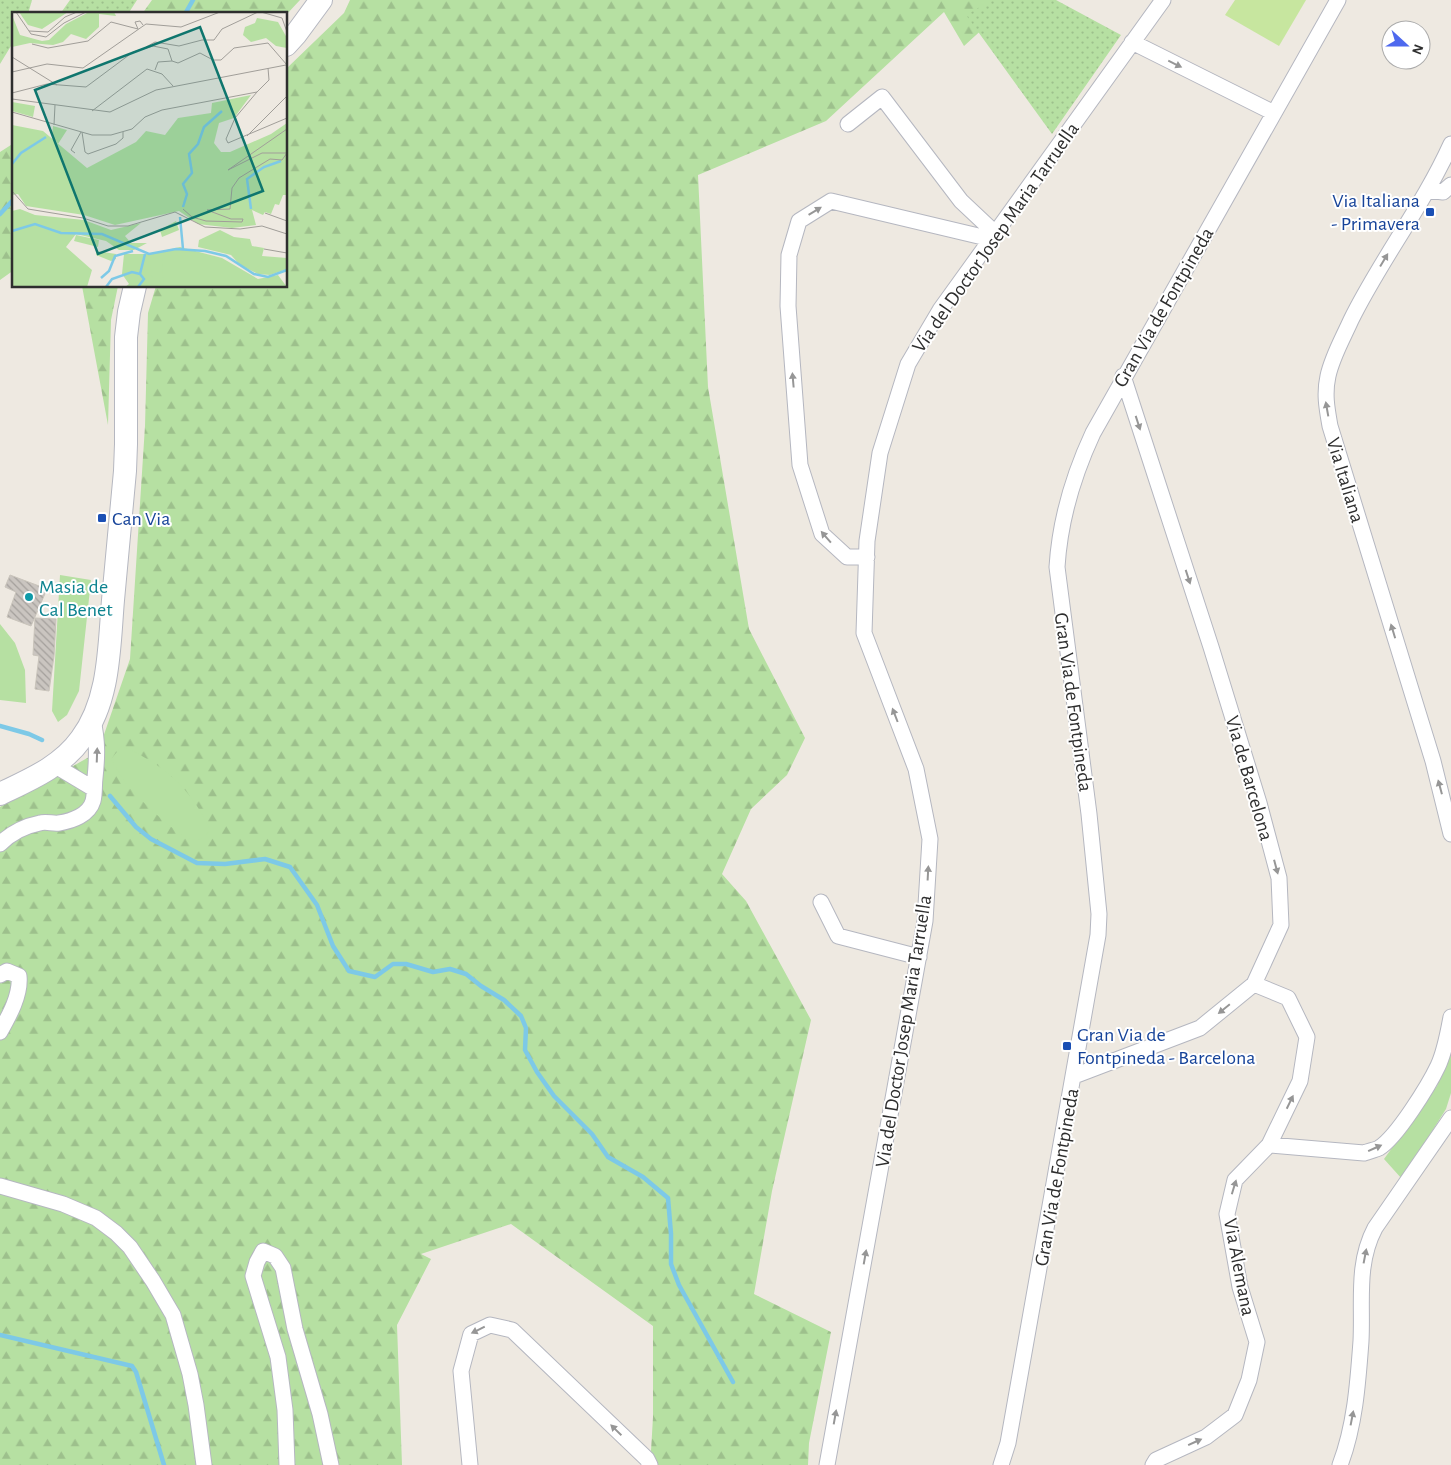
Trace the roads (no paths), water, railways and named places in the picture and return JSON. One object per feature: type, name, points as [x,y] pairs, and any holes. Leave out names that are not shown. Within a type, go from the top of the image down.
[{"type":"main road","points":[[288,43],[321,0]]},
{"type":"main road","points":[[0,794],[54,765],[69,754],[93,721],[102,697],[110,636],[126,444],[126,337],[135,288]]},
{"type":"street","name":"Via del Doctor Josep Maria Tarruella","points":[[827,1465],[925,921],[930,839],[916,769],[864,633],[867,541],[880,453],[908,364],[940,310],[1163,0]]},
{"type":"street","name":"Gran Via de Fontpineda","points":[[1001,1465],[1008,1443],[1074,1076],[1094,962],[1099,914],[1058,585],[1057,567],[1063,516],[1080,461],[1124,376],[1338,0]]},
{"type":"street","points":[[1132,42],[1274,113]]},
{"type":"street","points":[[848,124],[882,97],[961,201],[993,236]]},
{"type":"street","name":"Via Italiana","points":[[1451,144],[1428,190],[1382,263],[1354,314],[1336,352],[1328,376],[1325,400],[1330,426],[1433,761],[1451,834]]},
{"type":"street","points":[[1428,190],[1443,192],[1451,185]]},
{"type":"street","points":[[867,557],[848,557],[822,534],[800,465],[788,306],[789,255],[799,220],[831,201],[993,236]]},
{"type":"street","name":"Via de Barcelona","points":[[1074,1076],[1200,1028],[1254,984],[1281,925],[1279,878],[1259,804],[1214,656],[1124,376]]},
{"type":"street","points":[[0,844],[7,837],[25,827],[43,822],[58,823],[78,818],[88,810],[93,801],[98,752],[93,721]]},
{"type":"street","points":[[54,765],[94,789]]},
{"type":"street","points":[[821,902],[838,936],[919,957]]},
{"type":"street","points":[[0,975],[7,971],[19,976],[20,985],[8,1019],[0,1032]]},
{"type":"street","name":"Via Alemana","points":[[1153,1465],[1156,1460],[1206,1437],[1235,1415],[1250,1380],[1257,1342],[1240,1286],[1227,1214],[1235,1180],[1269,1145],[1300,1081],[1307,1037],[1288,998],[1254,984]]},
{"type":"street","points":[[1269,1145],[1364,1153],[1379,1148],[1391,1138],[1417,1101],[1438,1066],[1446,1042],[1451,1017]]},
{"type":"street","points":[[1340,1465],[1356,1397],[1364,1255],[1375,1228],[1451,1118]]},
{"type":"street","points":[[0,1186],[63,1204],[96,1218],[116,1233],[130,1247],[173,1314],[190,1374],[204,1465]]},
{"type":"street","points":[[288,1465],[285,1410],[278,1357],[253,1276],[263,1251],[276,1256],[282,1268],[295,1329],[320,1414],[331,1465]]},
{"type":"street","points":[[470,1465],[461,1371],[470,1334],[490,1325],[512,1330],[647,1459],[650,1465]]},
{"type":"waterway","points":[[186,12],[193,0]]},
{"type":"waterway","points":[[0,214],[12,201]]},
{"type":"waterway","points":[[0,726],[29,734],[42,740]]},
{"type":"waterway","points":[[110,796],[136,827],[151,839],[197,863],[225,864],[265,859],[290,867],[317,905],[333,946],[349,971],[375,977],[393,964],[406,964],[433,972],[450,969],[466,974],[504,1000],[521,1016],[526,1028],[525,1050],[537,1072],[554,1096],[592,1134],[608,1157],[643,1177],[668,1198],[671,1264],[679,1285],[733,1382]]},
{"type":"waterway","points":[[0,1335],[132,1366],[136,1372],[164,1465]]},
{"type":"place","name":"Via Italiana - Primavera","points":[[1430,212]]},
{"type":"place","name":"Can Via","points":[[102,518]]},
{"type":"place","name":"Masia de Cal Benet","points":[[29,597]]},
{"type":"place","name":"Gran Via de Fontpineda - Barcelona","points":[[1067,1046]]}]
